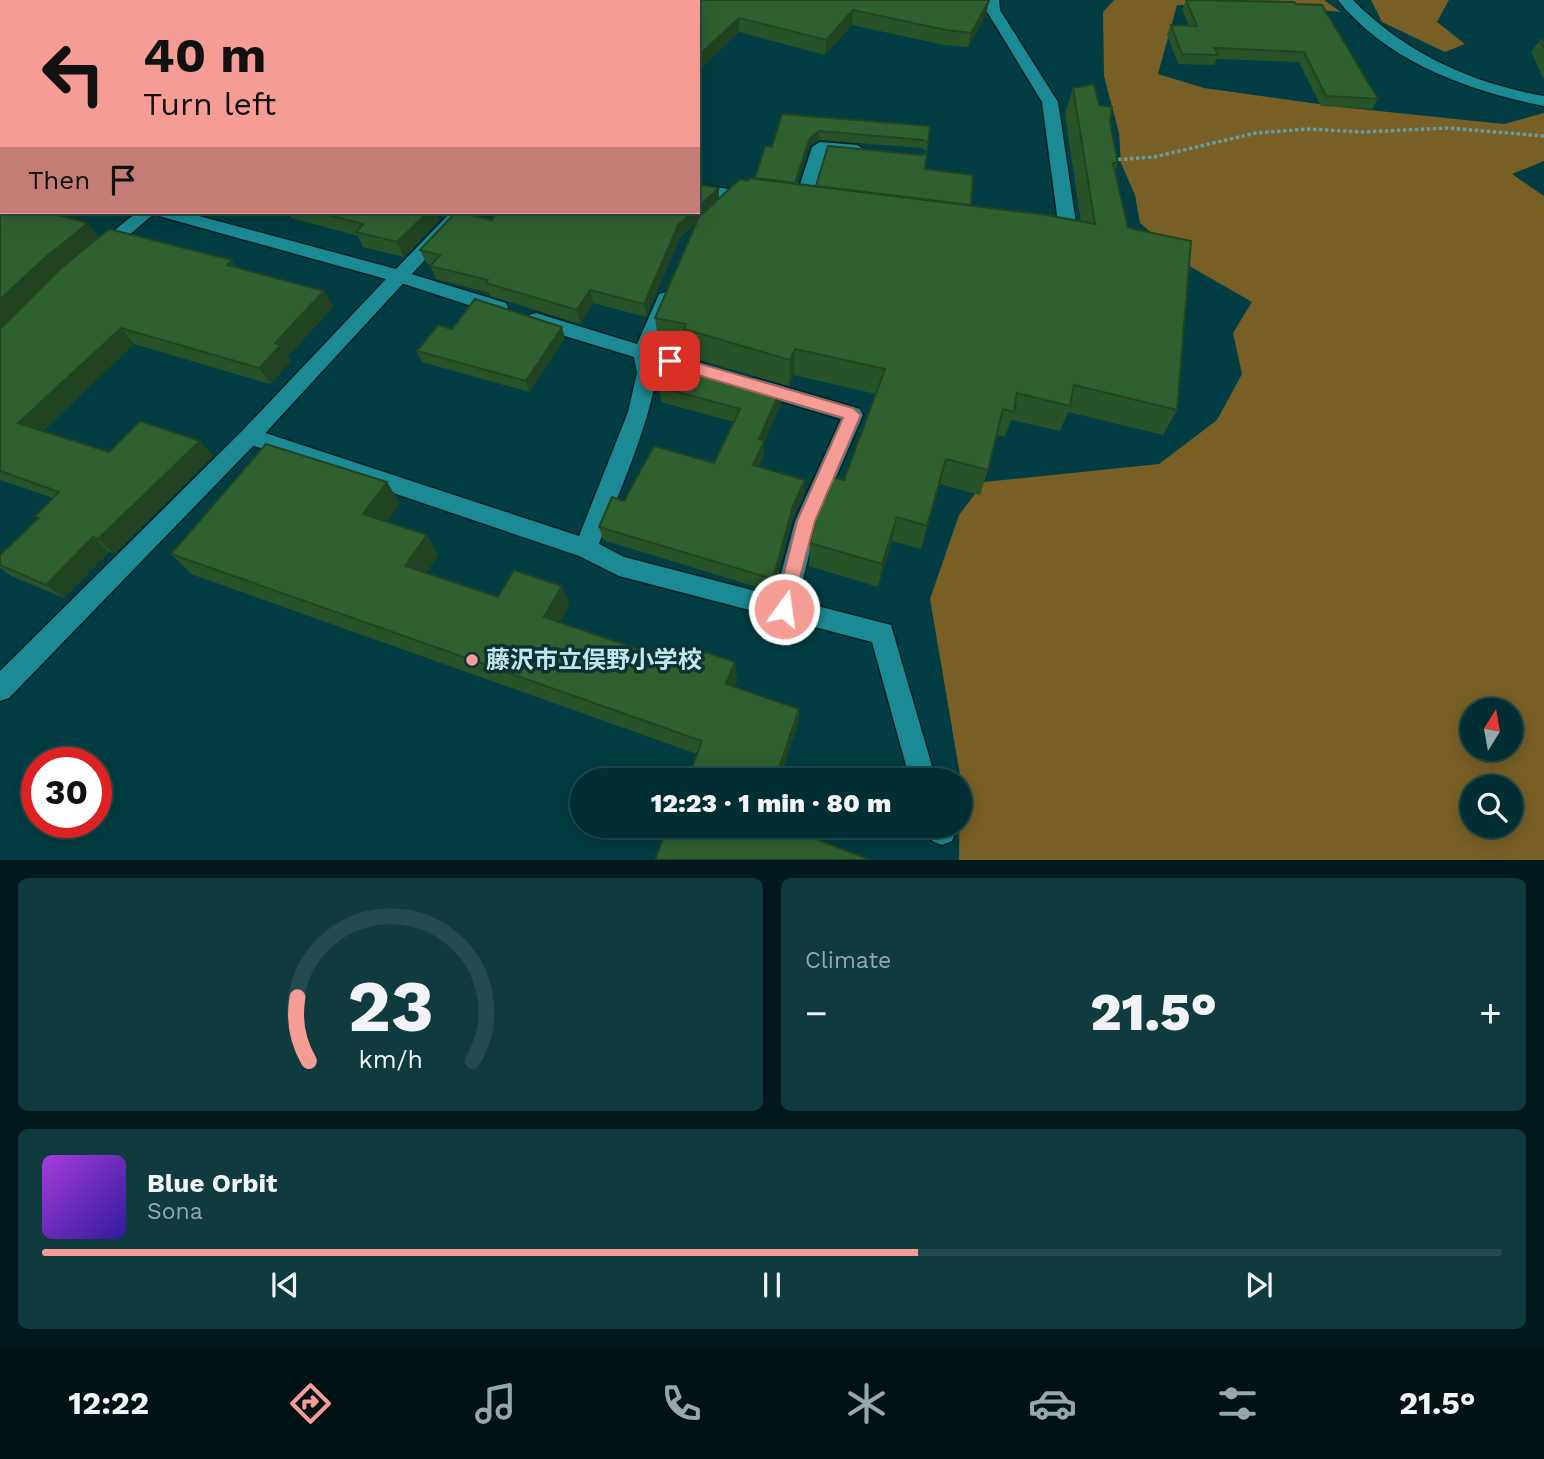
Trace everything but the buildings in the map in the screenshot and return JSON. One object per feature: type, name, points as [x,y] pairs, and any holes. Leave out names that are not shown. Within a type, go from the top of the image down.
[{"type":"street","points":[[992,0],[993,10],[1050,102],[1069,237],[1042,233]]},
{"type":"street","points":[[1345,0],[1386,36],[1431,63],[1500,91],[1544,101]]},
{"type":"street","points":[[802,203],[820,147],[871,151]]},
{"type":"street","points":[[700,190],[765,198]]},
{"type":"street","points":[[721,213],[740,195]]},
{"type":"street","points":[[87,262],[145,214]]},
{"type":"street","points":[[172,214],[398,276],[853,415],[806,521],[784,609]]},
{"type":"street","points":[[0,689],[250,436],[458,214]]},
{"type":"street","points":[[586,548],[638,412],[646,373],[643,353],[675,277]]},
{"type":"street","points":[[250,436],[586,548],[619,566],[882,633],[903,721],[919,768]]},
{"type":"path","points":[[1102,160],[1132,161],[1256,134],[1309,129],[1362,131],[1449,128],[1544,136]]},
{"type":"shaded area","points":[[1114,0],[1324,0],[1341,12],[1258,5],[1177,5],[1158,74],[1204,88],[1340,107],[1504,124],[1544,113],[1544,161],[1512,174],[1544,196],[1544,860],[959,860],[959,838],[972,838],[972,768],[959,768],[930,599],[959,515],[984,482],[1159,464],[1217,420],[1242,374],[1233,333],[1252,302],[1191,267],[1140,223],[1135,195],[1121,163],[1119,133],[1104,76],[1103,12]]},
{"type":"shaded area","points":[[1371,0],[1449,0],[1437,22],[1465,44],[1445,52],[1382,22]]},
{"type":"place","name":"藤沢市立俣野小学校","points":[[472,660]]},
{"type":"route","points":[[670,361],[853,415],[824,475],[806,521],[784,609]]}]
